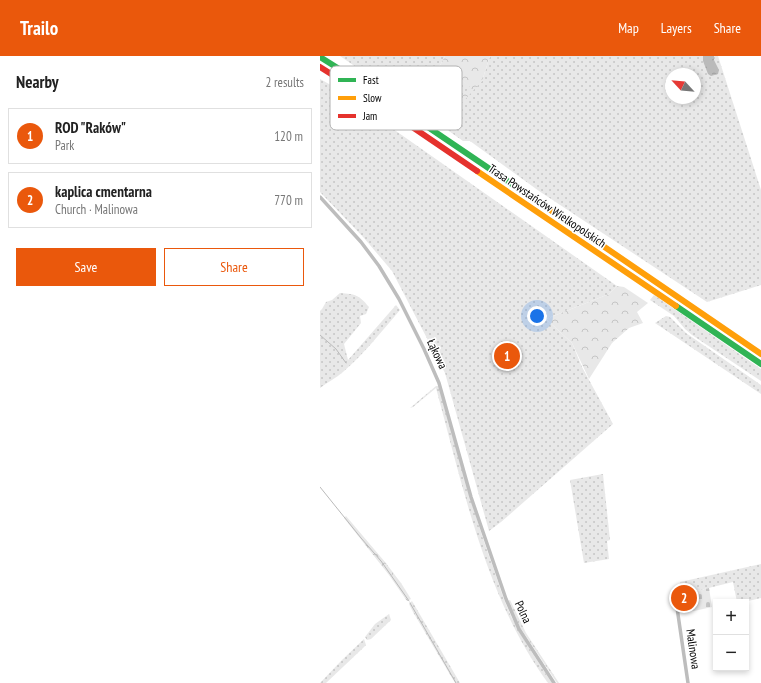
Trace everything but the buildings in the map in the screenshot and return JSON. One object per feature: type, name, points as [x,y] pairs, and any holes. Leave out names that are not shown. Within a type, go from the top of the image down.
[{"type":"highway","name":"Trasa Powstańców Wielkopolskich","points":[[320,57],[334,66]]},
{"type":"highway","name":"Trasa Powstańców Wielkopolskich","points":[[320,67],[330,73]]},
{"type":"highway","name":"Trasa Powstańców Wielkopolskich","points":[[417,130],[761,364]]},
{"type":"highway","name":"Trasa Powstańców Wielkopolskich","points":[[432,130],[761,354]]},
{"type":"street","name":"Łąkowa","points":[[320,197],[361,242],[386,275],[426,354],[439,382],[471,497],[487,544]]},
{"type":"street","name":"Polna","points":[[487,544],[509,606],[519,629],[554,683]]},
{"type":"street","name":"Malinowa","points":[[675,594],[688,683]]},
{"type":"green space","points":[[340,56],[445,56],[440,66],[355,66]]},
{"type":"green space","points":[[445,56],[490,56],[482,81],[462,103],[462,96],[470,87],[462,81],[462,66],[440,66]]},
{"type":"green space","points":[[490,56],[718,56],[761,190],[761,285],[707,302],[539,191],[470,141],[463,141],[447,130],[462,130],[462,97],[482,81]]},
{"type":"green space","points":[[320,79],[330,85],[330,130],[395,130],[617,286],[609,294],[546,319],[572,343],[582,367],[613,424],[489,531],[445,373],[392,271],[364,238],[320,192]]},
{"type":"green space","points":[[462,80],[471,87],[462,96]]},
{"type":"green space","points":[[617,286],[624,287],[648,303],[637,312],[643,323],[629,328],[612,343],[589,379],[572,343],[546,319],[609,294]]},
{"type":"green space","points":[[340,293],[357,296],[369,307],[366,314],[360,316],[361,323],[344,344],[348,360],[396,305],[400,310],[351,365],[320,388],[320,311],[326,302],[332,300]]},
{"type":"green space","points":[[654,295],[761,369],[761,381],[692,335],[674,316],[650,300]]},
{"type":"green space","points":[[666,316],[670,317],[686,333],[761,385],[761,394],[655,323]]},
{"type":"green space","points":[[436,386],[439,386],[478,522],[506,606],[521,635],[552,683],[548,683],[526,650],[492,579],[467,503],[436,388],[410,408]]},
{"type":"green space","points":[[603,474],[610,540],[607,541],[609,559],[584,563],[570,480]]},
{"type":"green space","points":[[346,516],[385,562],[411,599],[407,601],[389,575],[344,518]]},
{"type":"green space","points":[[761,564],[761,598],[749,601],[749,599],[736,599],[733,582],[680,595],[680,582]]},
{"type":"green space","points":[[709,588],[712,607],[694,611],[683,610],[680,595]]},
{"type":"green space","points":[[510,600],[526,633],[559,683],[557,683],[520,627],[508,601]]},
{"type":"green space","points":[[412,601],[460,683],[455,683],[413,612],[409,604]]},
{"type":"green space","points":[[389,614],[391,620],[371,639],[367,640],[365,637],[375,624]]},
{"type":"green space","points":[[364,639],[366,645],[362,649],[326,683],[320,683],[342,660]]},
{"type":"water","points":[[703,56],[714,56],[714,60],[719,70],[718,74],[711,76],[708,74],[703,61]]},
{"type":"waterway","points":[[320,335],[336,349],[346,363]]},
{"type":"waterway","points":[[320,487],[381,561],[409,601]]},
{"type":"waterway","points":[[410,603],[456,683]]},
{"type":"traffic: fast","points":[[320,57],[334,66]]},
{"type":"traffic: fast","points":[[432,130],[549,209]]},
{"type":"traffic: fast","points":[[676,306],[761,364]]},
{"type":"traffic: slow","points":[[477,171],[676,306]]},
{"type":"traffic: slow","points":[[549,209],[761,354]]},
{"type":"traffic: jam","points":[[320,67],[330,73]]},
{"type":"traffic: jam","points":[[417,130],[477,171]]},
{"type":"place","name":"ROD \"Raków\"","points":[[507,356]]},
{"type":"place","name":"kaplica cmentarna","points":[[684,598]]}]
